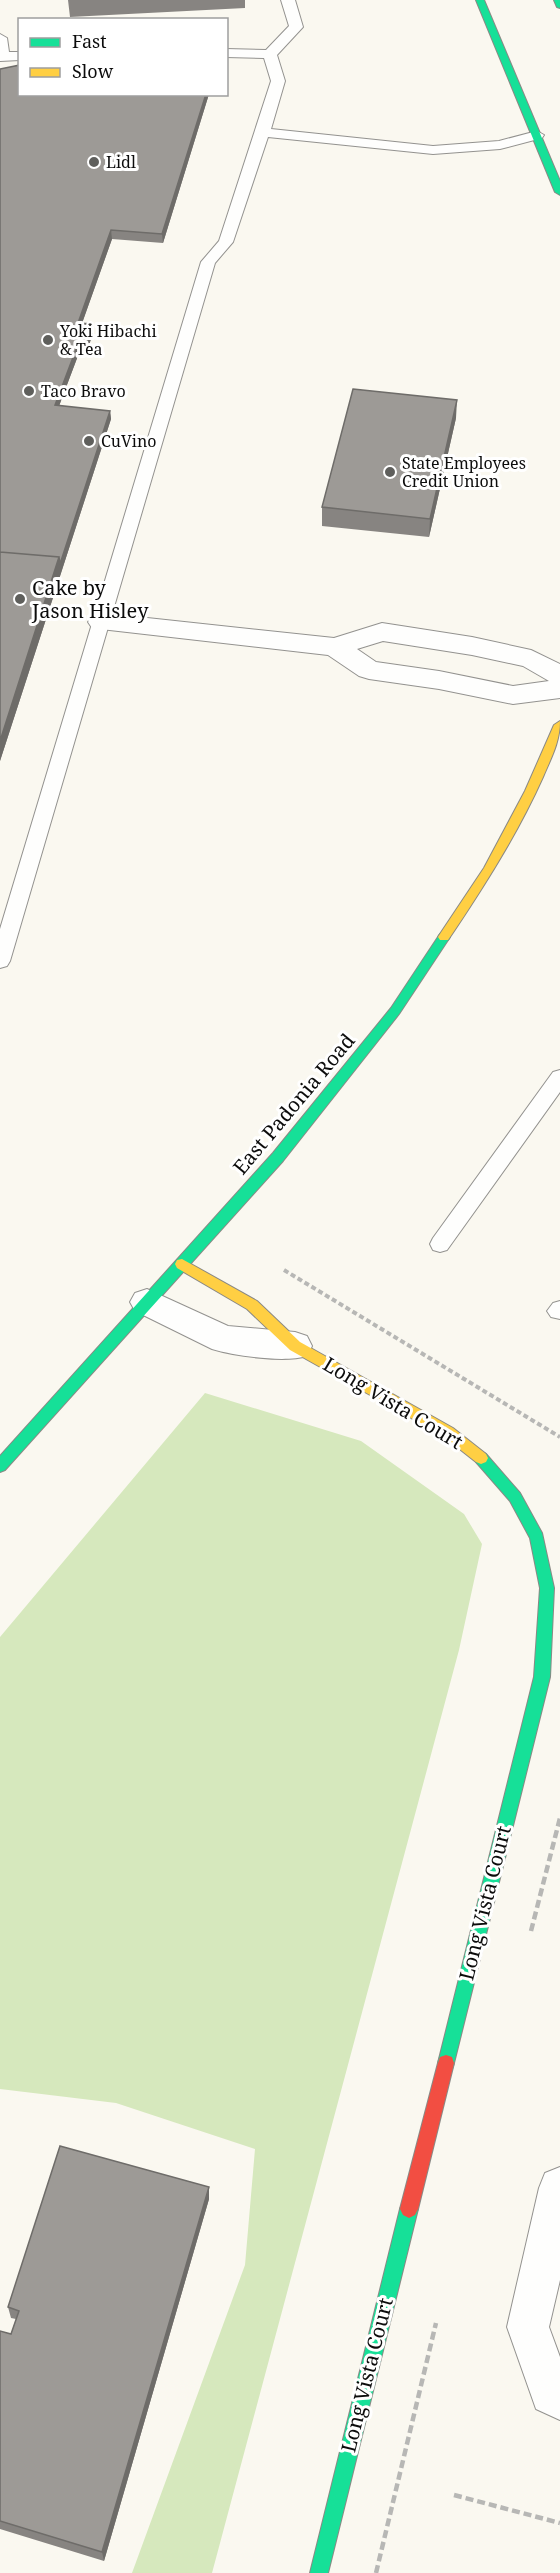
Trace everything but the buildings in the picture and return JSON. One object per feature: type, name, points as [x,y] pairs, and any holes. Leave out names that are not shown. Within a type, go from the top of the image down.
[{"type":"street","points":[[480,0],[560,192]]},
{"type":"street","points":[[558,0],[560,5]]},
{"type":"street","points":[[101,622],[335,647],[382,632],[472,645],[531,658],[560,676]]},
{"type":"street","points":[[335,647],[369,670],[439,680],[513,696],[560,689]]},
{"type":"street","name":"East Padonia Road","points":[[0,1466],[278,1157],[401,1003],[489,870],[531,791],[560,725]]},
{"type":"street","name":"Long Vista Court","points":[[182,1264],[252,1305],[295,1346],[448,1432],[489,1465],[515,1497],[537,1537],[547,1588],[542,1677],[319,2573]]},
{"type":"street","points":[[147,1302],[224,1339],[295,1346]]},
{"type":"street","points":[[560,2188],[528,2327],[551,2394],[560,2397]]},
{"type":"lane","points":[[228,53],[270,54],[296,27],[288,0]]},
{"type":"lane","points":[[0,38],[2,57],[18,56]]},
{"type":"lane","points":[[0,961],[208,262],[226,242],[263,132],[278,81],[270,54]]},
{"type":"lane","points":[[263,132],[433,150],[500,145],[537,135]]},
{"type":"lane","points":[[440,1244],[560,1077]]},
{"type":"path","points":[[284,1270],[560,1437]]},
{"type":"path","points":[[376,2573],[436,2322]]},
{"type":"path","points":[[454,2495],[560,2523]]},
{"type":"green space","points":[[205,1393],[361,1441],[464,1514],[482,1544],[459,1650],[212,2573],[132,2573],[245,2265],[255,2149],[116,2103],[0,2089],[0,1637]]},
{"type":"traffic: fast","points":[[480,0],[560,192]]},
{"type":"traffic: fast","points":[[558,0],[560,5]]},
{"type":"traffic: fast","points":[[0,1466],[278,1157],[395,1011],[444,937]]},
{"type":"traffic: fast","points":[[446,2063],[542,1677],[547,1588],[537,1537],[515,1497],[481,1458]]},
{"type":"traffic: fast","points":[[319,2573],[409,2209]]},
{"type":"traffic: slow","points":[[444,937],[489,870],[531,791],[560,725]]},
{"type":"traffic: slow","points":[[182,1264],[252,1305],[295,1346],[448,1432],[481,1458]]},
{"type":"traffic: jam","points":[[409,2209],[446,2063]]},
{"type":"place","name":"Lidl","points":[[94,162]]},
{"type":"place","name":"Yoki Hibachi & Tea","points":[[48,340]]},
{"type":"place","name":"Taco Bravo","points":[[29,391]]},
{"type":"place","name":"CuVino","points":[[89,441]]},
{"type":"place","name":"State Employees Credit Union","points":[[390,472]]},
{"type":"place","name":"Cake by Jason Hisley","points":[[20,599]]}]
